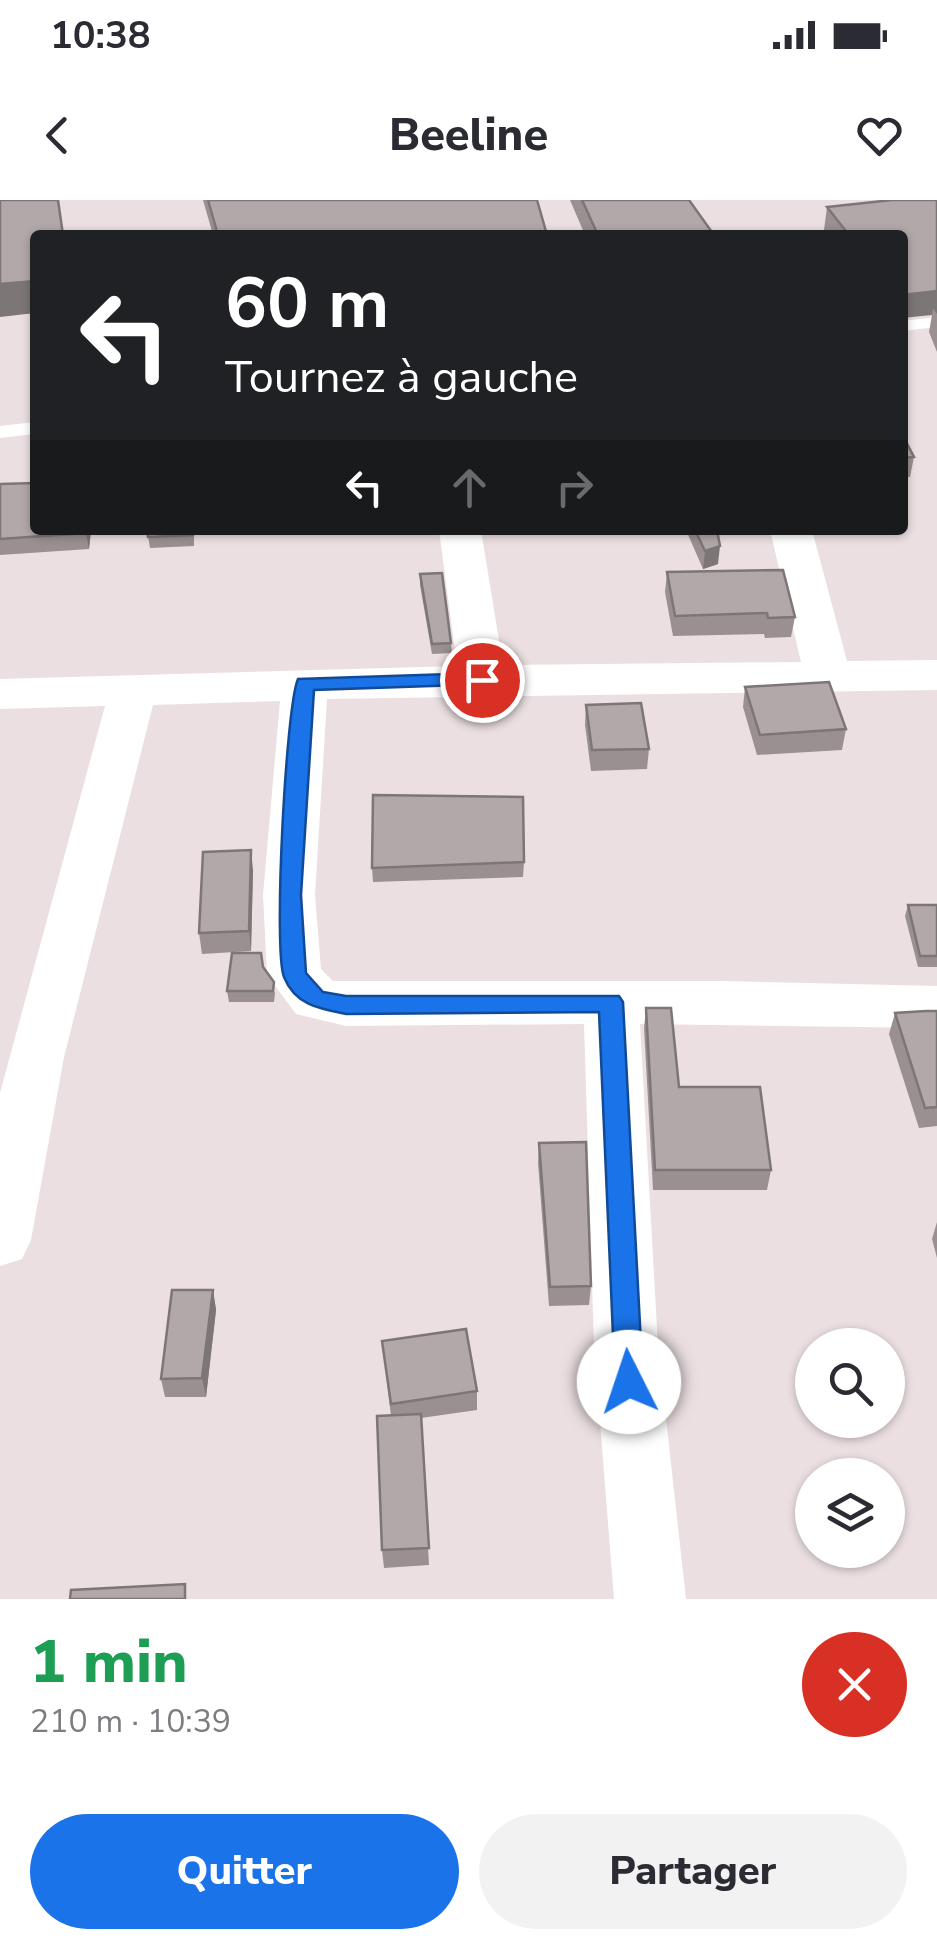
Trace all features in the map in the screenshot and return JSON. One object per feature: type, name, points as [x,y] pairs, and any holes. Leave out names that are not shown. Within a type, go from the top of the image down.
[{"type":"street","points":[[461,535],[482,680]]},
{"type":"street","points":[[792,535],[828,676]]},
{"type":"street","points":[[0,694],[482,680],[937,675]]},
{"type":"street","points":[[305,684],[290,895],[294,975],[316,999],[346,1005],[611,1002],[937,1008]]},
{"type":"street","points":[[0,1240],[18,1058],[133,692]]},
{"type":"street","points":[[611,1002],[626,1346],[650,1599]]},
{"type":"lane","points":[[908,325],[937,322]]},
{"type":"lane","points":[[0,432],[30,429]]},
{"type":"building","points":[[0,200],[58,200],[62,230],[30,230],[30,281],[0,284]]},
{"type":"building","points":[[208,200],[537,200],[546,230],[217,230]]},
{"type":"building","points":[[582,200],[689,200],[710,230],[596,230]]},
{"type":"building","points":[[937,200],[937,291],[908,294],[908,230],[845,230],[827,207]]},
{"type":"building","points":[[30,483],[30,535],[57,535],[0,539],[0,484]]},
{"type":"building","points":[[697,535],[718,535],[720,546],[705,551]]},
{"type":"building","points":[[783,570],[795,617],[768,618],[767,613],[675,616],[667,572]]},
{"type":"building","points":[[442,573],[451,643],[432,644],[420,574]]},
{"type":"building","points":[[829,682],[846,729],[760,735],[745,687]]},
{"type":"building","points":[[641,703],[649,749],[592,750],[586,705]]},
{"type":"building","points":[[373,795],[523,797],[524,862],[372,868]]},
{"type":"building","points":[[251,850],[249,931],[199,933],[203,852]]},
{"type":"building","points":[[908,905],[937,905],[937,956],[920,956]]},
{"type":"building","points":[[232,953],[261,953],[263,967],[274,982],[273,991],[227,991]]},
{"type":"building","points":[[646,1008],[671,1008],[679,1087],[760,1087],[771,1170],[655,1170]]},
{"type":"building","points":[[937,1011],[937,1107],[925,1108],[895,1013]]},
{"type":"building","points":[[586,1142],[591,1286],[550,1287],[539,1143]]},
{"type":"building","points":[[172,1290],[213,1290],[202,1378],[161,1379]]},
{"type":"building","points":[[466,1329],[477,1391],[391,1404],[382,1341]]},
{"type":"building","points":[[421,1414],[429,1548],[382,1550],[377,1416]]},
{"type":"building","points":[[185,1584],[185,1599],[70,1599],[71,1590]]},
{"type":"route","points":[[482,680],[305,684],[290,895],[294,975],[316,999],[346,1005],[611,1002],[629,1382]]}]
